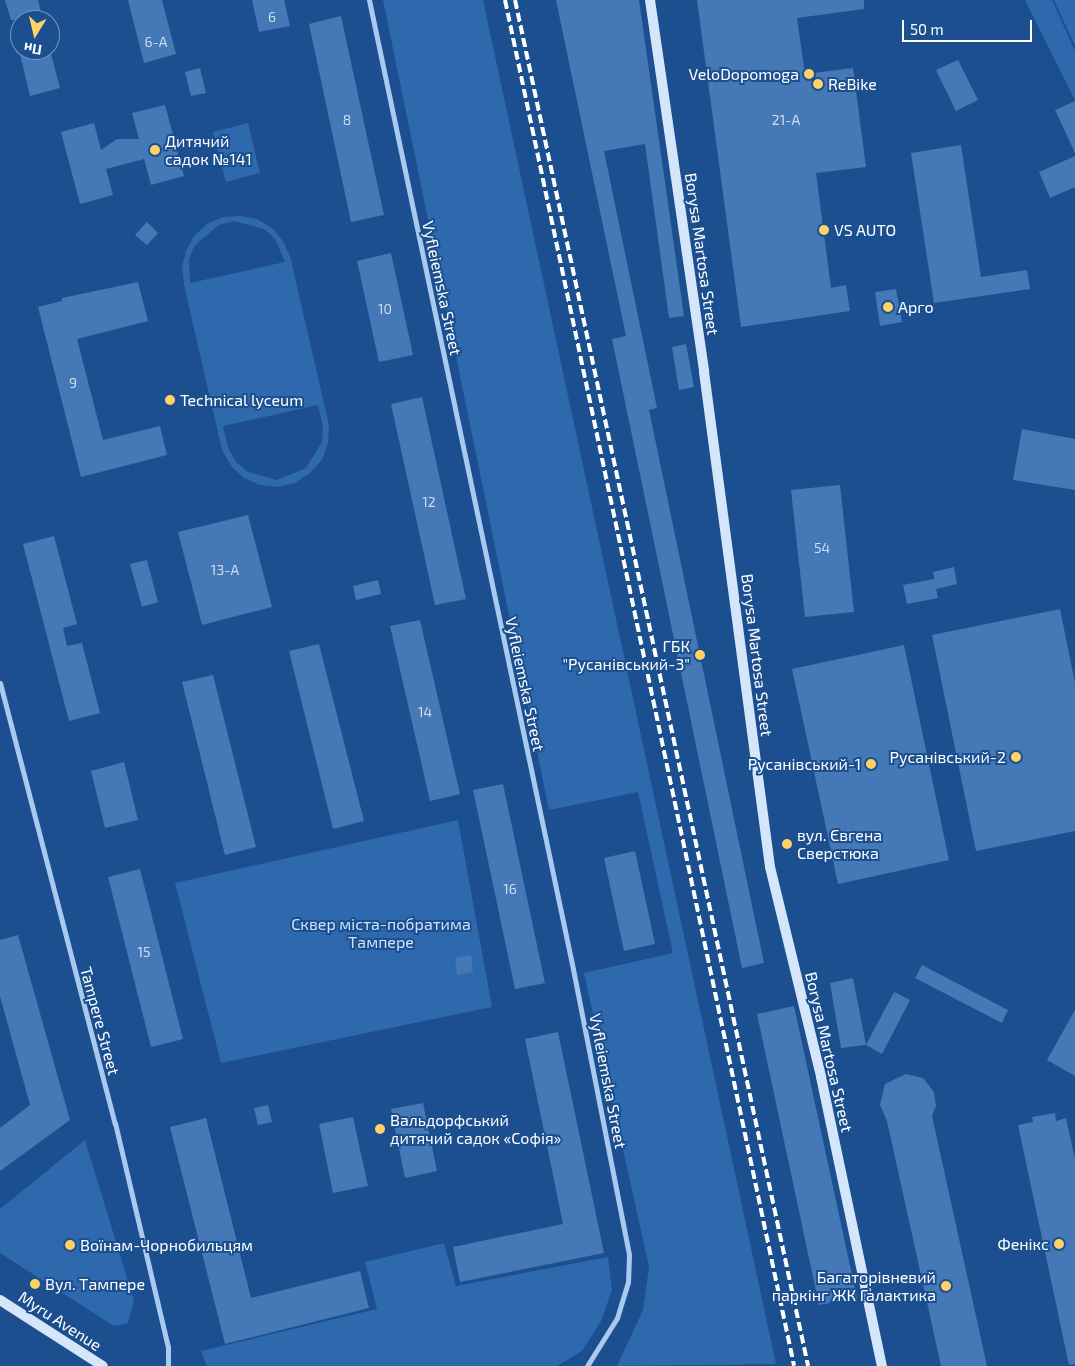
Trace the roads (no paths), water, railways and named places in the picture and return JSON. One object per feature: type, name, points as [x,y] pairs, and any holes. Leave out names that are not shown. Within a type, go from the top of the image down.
[{"type":"main road","name":"Borysa Martosa Street","points":[[650,0],[704,372],[770,867],[821,1076],[882,1366]]},
{"type":"main road","name":"Myru Avenue","points":[[0,1300],[103,1366]]},
{"type":"street","name":"Vyfleiemska Street","points":[[369,0],[571,959],[629,1255],[628,1282],[617,1318],[587,1366]]},
{"type":"street","name":"Tampere Street","points":[[0,683],[115,1123],[168,1346],[168,1366]]},
{"type":"railway","points":[[505,0],[794,1366]]},
{"type":"railway","points":[[515,0],[808,1366]]},
{"type":"place","name":"VeloDopomoga","points":[[809,74]]},
{"type":"place","name":"ReBike","points":[[818,84]]},
{"type":"place","name":"Дитячий садок №141","points":[[155,150]]},
{"type":"place","name":"VS AUTO","points":[[824,230]]},
{"type":"place","name":"Арго","points":[[888,307]]},
{"type":"place","name":"Technical lyceum","points":[[170,400]]},
{"type":"place","name":"ГБК \"Русанівський-3\"","points":[[700,655]]},
{"type":"place","name":"Русанівський-2","points":[[1016,757]]},
{"type":"place","name":"Русанівський-1","points":[[871,764]]},
{"type":"place","name":"вул. Євгена Сверстюка","points":[[787,844]]},
{"type":"place","name":"Вальдорфський дитячий садок «Софія»","points":[[380,1129]]},
{"type":"place","name":"Фенікс","points":[[1059,1244]]},
{"type":"place","name":"Воїнам-Чорнобильцям","points":[[70,1245]]},
{"type":"place","name":"Вул. Тампере","points":[[35,1284]]},
{"type":"place","name":"Багаторівневий паркінг ЖК Галактика","points":[[946,1286]]},
{"type":"park label","name":"Сквер міста-побратима Тампере","points":[[381,933]]}]
